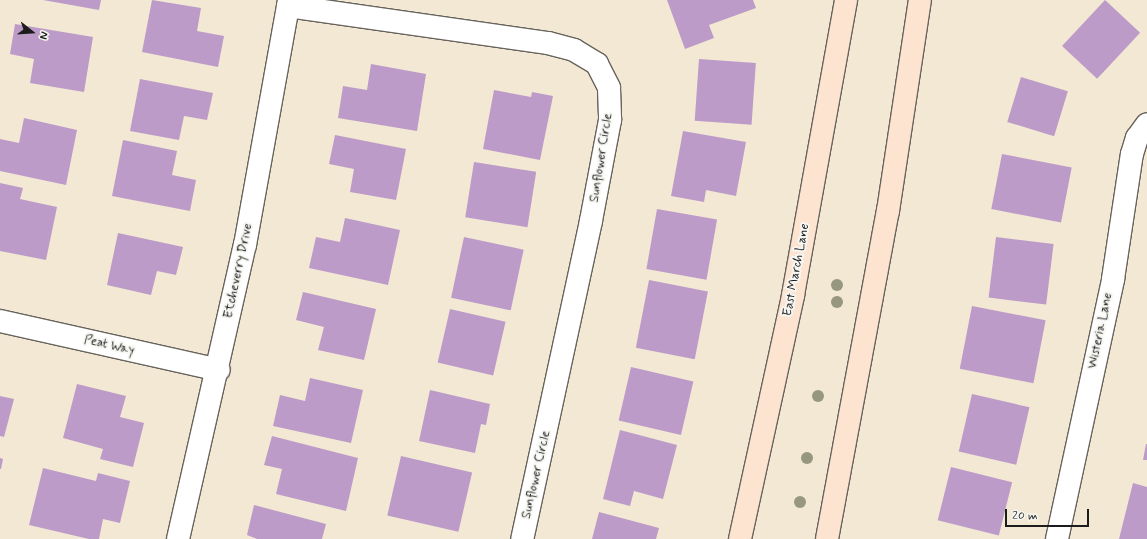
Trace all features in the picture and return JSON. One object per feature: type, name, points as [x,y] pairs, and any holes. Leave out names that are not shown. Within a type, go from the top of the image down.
[{"type":"main road","name":"East March Lane","points":[[740,539],[793,295],[846,0]]},
{"type":"main road","points":[[827,539],[888,211],[920,0]]},
{"type":"street","name":"Etcheverry Drive","points":[[178,539],[219,370],[245,245],[289,3]]},
{"type":"street","name":"Sunflower Circle","points":[[289,3],[548,43],[574,50],[597,64],[609,88],[610,120],[591,221],[522,539]]},
{"type":"street","name":"Wisteria Lane","points":[[1057,539],[1113,279],[1132,154],[1137,138],[1147,125]]},
{"type":"street","name":"Peat Way","points":[[0,321],[219,370]]},
{"type":"building","points":[[43,0],[101,0],[99,10]]},
{"type":"building","points":[[152,0],[201,8],[197,31],[224,36],[218,67],[142,52]]},
{"type":"building","points":[[667,0],[753,0],[756,8],[709,25],[714,38],[685,49]]},
{"type":"building","points":[[1105,0],[1140,33],[1097,79],[1062,46]]},
{"type":"building","points":[[15,24],[93,37],[84,92],[30,83],[34,59],[10,54]]},
{"type":"building","points":[[699,59],[756,63],[752,125],[695,121]]},
{"type":"building","points":[[371,64],[426,74],[417,131],[338,118],[343,86],[367,90]]},
{"type":"building","points":[[1021,77],[1068,91],[1054,136],[1007,122]]},
{"type":"building","points":[[140,79],[213,93],[207,120],[184,116],[179,140],[130,131]]},
{"type":"building","points":[[494,90],[531,97],[532,92],[553,96],[540,160],[483,149]]},
{"type":"building","points":[[24,118],[77,130],[66,185],[0,171],[0,139],[19,143]]},
{"type":"building","points":[[683,131],[746,142],[736,196],[706,190],[704,202],[671,196]]},
{"type":"building","points":[[335,135],[406,149],[396,200],[350,192],[354,169],[329,164]]},
{"type":"building","points":[[123,140],[177,151],[172,175],[196,180],[190,211],[112,196]]},
{"type":"building","points":[[1002,154],[1072,168],[1061,223],[991,209]]},
{"type":"building","points":[[474,162],[536,172],[527,227],[465,217]]},
{"type":"building","points":[[0,183],[23,188],[20,199],[57,207],[46,260],[0,251]]},
{"type":"building","points":[[657,209],[717,220],[706,280],[646,269]]},
{"type":"building","points":[[345,218],[400,230],[388,285],[309,268],[316,237],[340,242]]},
{"type":"building","points":[[118,233],[183,247],[176,275],[157,271],[151,295],[107,285]]},
{"type":"building","points":[[464,237],[524,250],[511,310],[451,298]]},
{"type":"building","points":[[996,237],[1054,244],[1046,305],[989,298]]},
{"type":"building","points":[[649,280],[708,291],[695,359],[636,348]]},
{"type":"building","points":[[303,292],[376,309],[364,360],[318,350],[324,327],[296,320]]},
{"type":"building","points":[[972,306],[1046,320],[1033,383],[960,369]]},
{"type":"building","points":[[450,309],[506,322],[493,375],[438,363]]},
{"type":"building","points":[[631,367],[693,381],[681,435],[619,421]]},
{"type":"building","points":[[310,378],[363,390],[351,443],[273,426],[280,395],[305,401]]},
{"type":"building","points":[[77,384],[126,396],[120,417],[144,423],[133,467],[100,459],[103,449],[63,438]]},
{"type":"building","points":[[430,390],[490,404],[486,425],[481,424],[475,453],[419,441]]},
{"type":"building","points":[[972,394],[1029,407],[1016,465],[959,451]]},
{"type":"building","points":[[0,396],[14,399],[4,437],[0,436]]},
{"type":"building","points":[[620,430],[677,445],[663,499],[634,491],[630,506],[603,499]]},
{"type":"building","points":[[272,436],[358,458],[346,511],[276,494],[282,469],[264,465]]},
{"type":"building","points":[[1146,444],[1147,460],[1143,460]]},
{"type":"building","points":[[401,456],[472,472],[458,532],[387,515]]},
{"type":"building","points":[[0,458],[3,459],[1,469],[0,469]]},
{"type":"building","points":[[951,467],[1012,482],[999,536],[938,520]]},
{"type":"building","points":[[43,468],[96,481],[98,473],[130,481],[120,523],[103,519],[99,539],[89,539],[29,525]]},
{"type":"building","points":[[1133,483],[1147,487],[1147,539],[1119,539]]},
{"type":"building","points":[[254,505],[326,524],[322,539],[257,539],[247,535]]},
{"type":"building","points":[[599,512],[659,528],[656,539],[592,539]]}]
